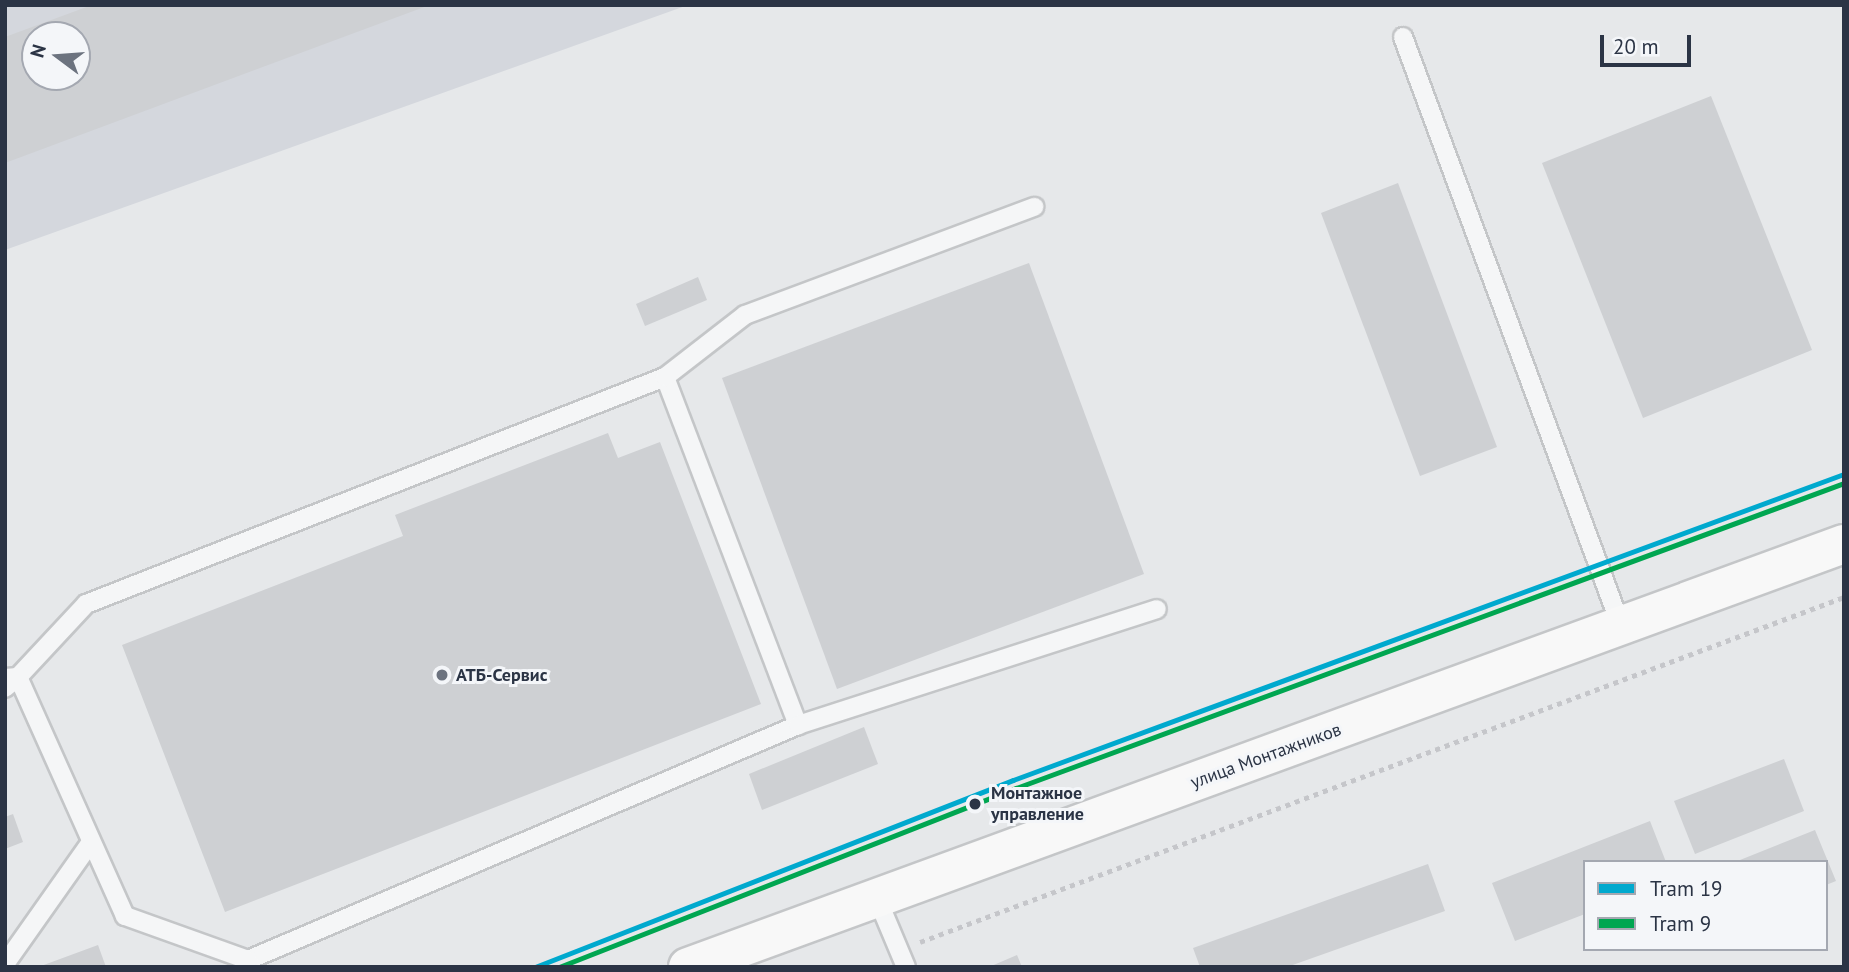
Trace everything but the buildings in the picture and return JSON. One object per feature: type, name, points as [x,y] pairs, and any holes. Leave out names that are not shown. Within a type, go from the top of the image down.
[{"type":"main road","name":"улица Монтажников","points":[[688,967],[734,959],[877,898],[1844,544]]},
{"type":"lane","points":[[1403,37],[1621,626]]},
{"type":"lane","points":[[1034,207],[745,314],[665,377],[86,604],[10,681],[125,916],[248,960],[798,725],[1157,609]]},
{"type":"lane","points":[[665,377],[798,725]]},
{"type":"lane","points":[[5,964],[91,842]]},
{"type":"lane","points":[[877,898],[902,958]]},
{"type":"path","points":[[902,958],[1844,597]]},
{"type":"shaded area","points":[[5,5],[688,5],[5,250]]},
{"type":"tram line","name":"19","points":[[535,967],[1013,780],[1844,474]]},
{"type":"tram line","name":"9","points":[[559,967],[1016,788],[1844,483]]},
{"type":"place","name":"АТБ-Сервис","points":[[442,675]]},
{"type":"place","name":"Монтажное управление","points":[[975,804]]}]
